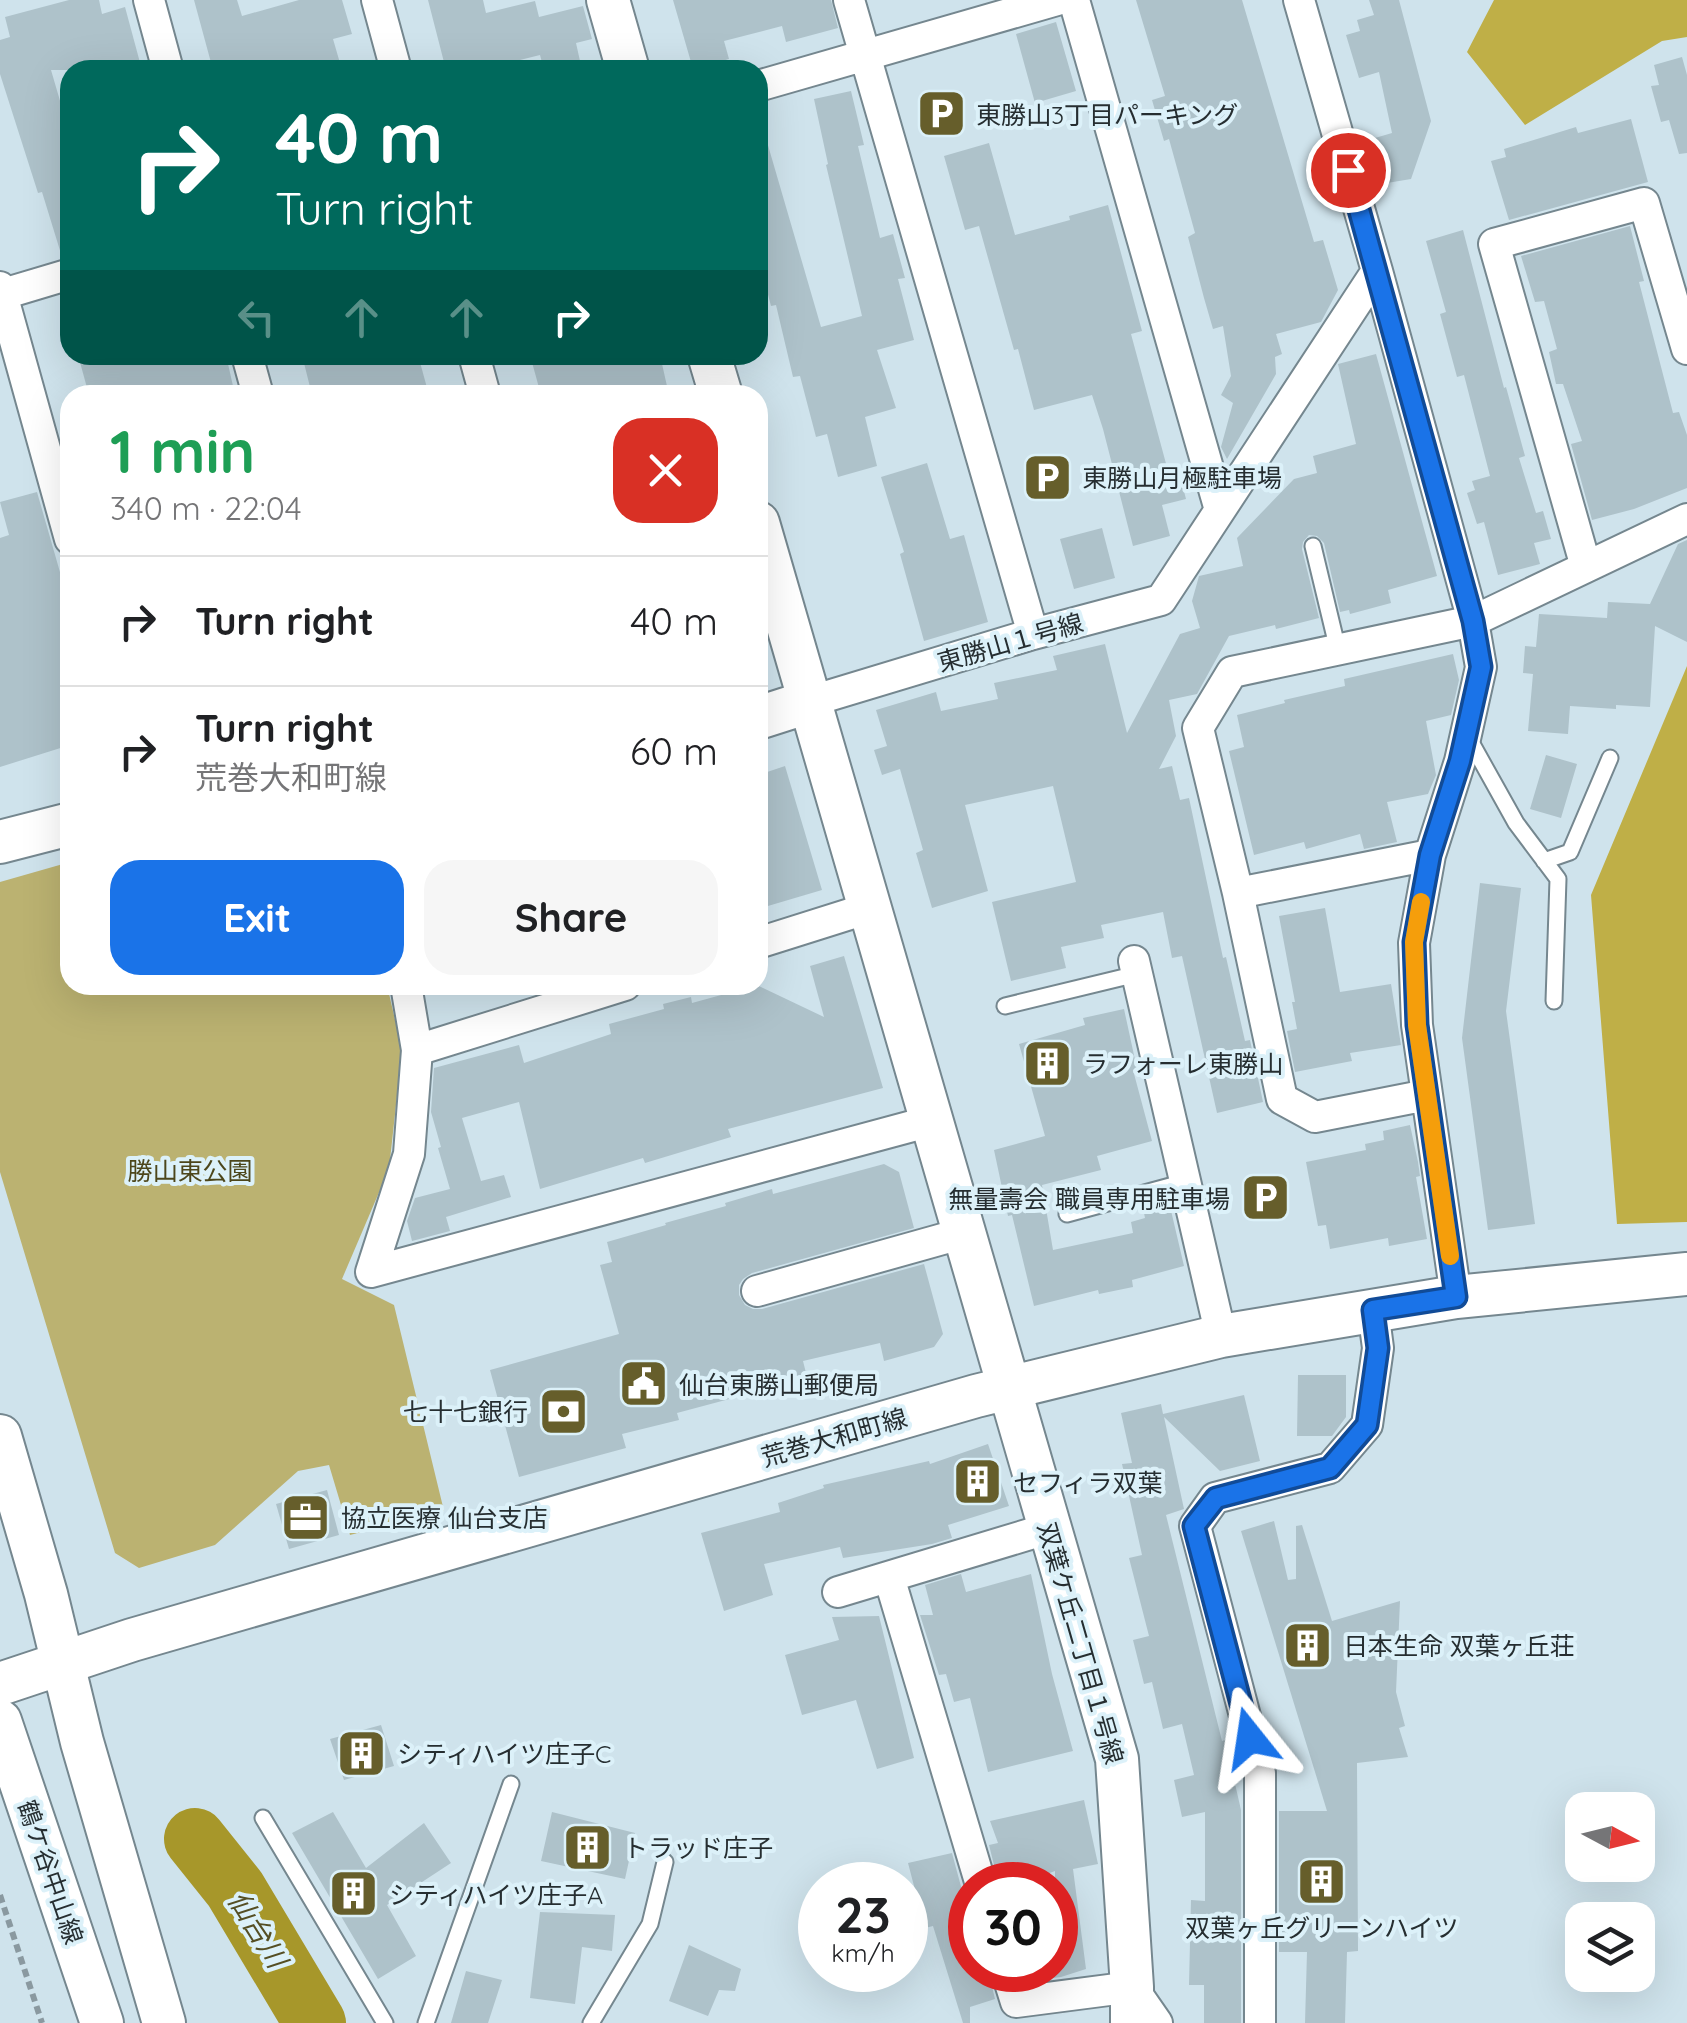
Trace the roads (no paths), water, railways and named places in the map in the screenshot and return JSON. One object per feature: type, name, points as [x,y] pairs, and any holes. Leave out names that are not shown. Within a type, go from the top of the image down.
[{"type":"street","points":[[149,0],[165,60]]},
{"type":"street","points":[[377,0],[393,60]]},
{"type":"street","points":[[608,0],[625,60]]},
{"type":"street","points":[[849,0],[1033,634]]},
{"type":"street","points":[[768,83],[1057,0]]},
{"type":"street","points":[[1074,0],[1220,510]]},
{"type":"street","points":[[1299,0],[1473,621],[1481,667],[1460,761],[1430,855],[1414,942],[1417,1025],[1456,1297]]},
{"type":"street","points":[[1586,567],[1494,244],[1644,203],[1687,349]]},
{"type":"street","name":"東勝山１号線","points":[[768,715],[1033,634],[1161,600],[1377,271]]},
{"type":"street","points":[[60,277],[1,292],[60,503]]},
{"type":"street","points":[[1427,1095],[1316,1116],[1282,1099],[1198,728],[1232,672],[1473,621],[1687,519]]},
{"type":"street","name":"双葉ケ丘二丁目１号線","points":[[768,560],[1118,1758],[1132,2005]]},
{"type":"street","points":[[0,842],[60,827]]},
{"type":"street","points":[[1238,893],[1430,855]]},
{"type":"street","points":[[768,940],[869,908]]},
{"type":"street","points":[[1135,967],[1221,1336]]},
{"type":"street","points":[[408,995],[417,1050],[408,1154],[371,1272],[931,1121]]},
{"type":"street","points":[[417,1050],[593,995]]},
{"type":"street","points":[[757,1291],[964,1233]]},
{"type":"street","name":"荒巻大和町線","points":[[0,1684],[171,1629],[1008,1387],[1221,1336],[1373,1310],[1456,1297],[1687,1274]]},
{"type":"street","points":[[1260,2023],[1260,1773],[1194,1526],[1216,1498],[1330,1468],[1367,1425],[1378,1348],[1373,1310]]},
{"type":"street","points":[[0,1436],[64,1662],[82,1742],[164,2023]]},
{"type":"street","points":[[838,1592],[1050,1528]]},
{"type":"street","points":[[889,1577],[974,1862]]},
{"type":"street","name":"鶴ケ谷中山線","points":[[0,1721],[102,2023]]},
{"type":"street","points":[[1013,1992],[1016,2002],[1132,2005],[1157,2023]]},
{"type":"lane","points":[[1313,546],[1338,650]]},
{"type":"lane","points":[[1466,734],[1516,823],[1558,880],[1554,1001]]},
{"type":"lane","points":[[1544,862],[1570,852],[1610,758]]},
{"type":"lane","points":[[1005,1006],[1135,967]]},
{"type":"lane","points":[[1067,1214],[1185,1182]]},
{"type":"lane","points":[[426,2023],[511,1784]]},
{"type":"lane","points":[[264,1818],[385,2023]]},
{"type":"lane","points":[[591,2023],[650,1924],[665,1862]]},
{"type":"waterway","name":"仙台川","points":[[195,1839],[235,1889],[315,2023]]},
{"type":"place","name":"東勝山3丁目パーキング","points":[[941,114]]},
{"type":"place","name":"東勝山月極駐車場","points":[[1047,477]]},
{"type":"place","name":"ラフォーレ東勝山","points":[[1048,1063]]},
{"type":"place","name":"無量壽会 職員専用駐車場","points":[[1265,1198]]},
{"type":"place","name":"仙台東勝山郵便局","points":[[644,1384]]},
{"type":"place","name":"七十七銀行","points":[[563,1411]]},
{"type":"place","name":"セフィラ双葉","points":[[978,1482]]},
{"type":"place","name":"協立医療 仙台支店","points":[[306,1517]]},
{"type":"place","name":"日本生命 双葉ヶ丘荘","points":[[1308,1645]]},
{"type":"place","name":"シティハイツ庄子C","points":[[362,1753]]},
{"type":"place","name":"トラッド庄子","points":[[588,1847]]},
{"type":"place","name":"双葉ヶ丘グリーンハイツ","points":[[1322,1881]]},
{"type":"place","name":"シティハイツ庄子A","points":[[354,1894]]},
{"type":"park label","name":"勝山東公園","points":[[190,1170]]}]
